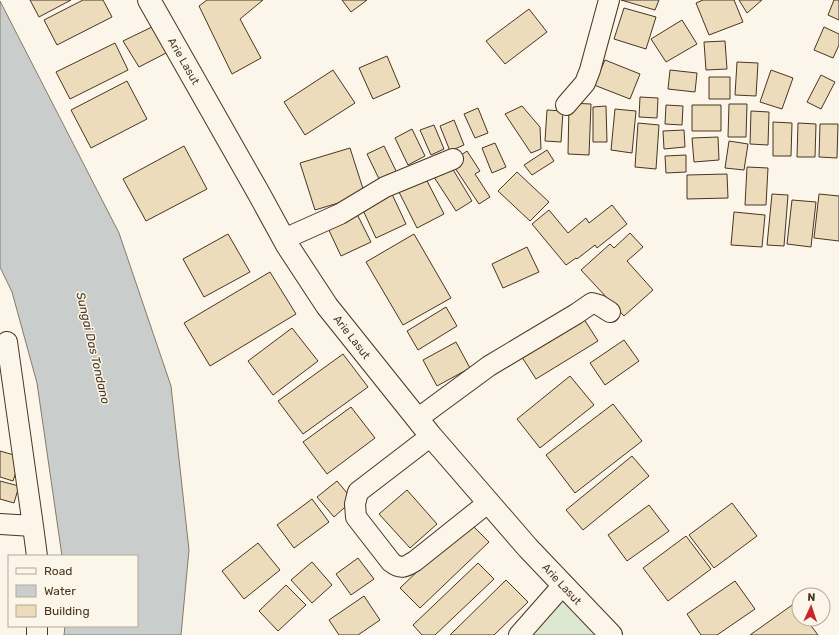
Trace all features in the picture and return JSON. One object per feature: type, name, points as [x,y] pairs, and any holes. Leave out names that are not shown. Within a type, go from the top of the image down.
[{"type":"main road","name":"Arie Lasut","points":[[149,0],[284,239],[327,306],[431,436],[528,548],[611,635]]},
{"type":"street","points":[[566,105],[585,83],[609,0]]},
{"type":"street","points":[[284,239],[340,214],[385,187],[453,159]]},
{"type":"street","points":[[417,419],[489,366],[592,303],[599,304],[610,312]]},
{"type":"street","points":[[7,342],[37,555]]},
{"type":"street","points":[[431,436],[358,492],[355,504],[356,517],[391,562],[397,567],[405,567],[415,561],[489,502]]},
{"type":"street","points":[[0,524],[33,526]]},
{"type":"street","points":[[519,635],[563,585]]},
{"type":"green space","points":[[563,592],[600,635],[529,635]]},
{"type":"water","name":"Sungai Das Tondano","points":[[0,1],[119,233],[171,386],[189,550],[181,635],[64,635],[65,627],[138,627],[138,555],[62,555],[37,383],[12,292],[0,267]]},
{"type":"building","points":[[30,0],[71,0],[39,17]]},
{"type":"building","points":[[83,0],[103,0],[112,17],[57,45],[44,20]]},
{"type":"building","points":[[207,0],[263,0],[240,19],[261,58],[232,74],[199,6]]},
{"type":"building","points":[[342,0],[367,0],[351,12]]},
{"type":"building","points":[[621,0],[659,0],[655,10]]},
{"type":"building","points":[[703,0],[734,0],[743,22],[709,35],[696,3]]},
{"type":"building","points":[[739,0],[762,0],[747,13]]},
{"type":"building","points":[[834,0],[839,0],[839,20],[828,15]]},
{"type":"building","points":[[624,8],[656,17],[646,49],[614,39]]},
{"type":"building","points":[[529,9],[547,32],[505,64],[486,41]]},
{"type":"building","points":[[682,20],[697,44],[666,62],[651,39]]},
{"type":"building","points":[[156,25],[168,52],[139,67],[123,41]]},
{"type":"building","points":[[824,27],[839,34],[839,45],[833,58],[814,50]]},
{"type":"building","points":[[725,41],[727,69],[706,70],[704,42]]},
{"type":"building","points":[[115,43],[128,70],[70,99],[56,72]]},
{"type":"building","points":[[387,56],[400,87],[373,99],[359,68]]},
{"type":"building","points":[[605,60],[640,74],[630,99],[594,85]]},
{"type":"building","points":[[737,62],[758,63],[756,96],[735,95]]},
{"type":"building","points":[[333,70],[355,103],[305,135],[284,102]]},
{"type":"building","points":[[670,70],[697,73],[695,92],[668,89]]},
{"type":"building","points":[[771,70],[793,78],[782,109],[760,102]]},
{"type":"building","points":[[821,75],[835,82],[821,109],[807,102]]},
{"type":"building","points":[[709,77],[730,77],[730,99],[709,99]]},
{"type":"building","points":[[127,81],[147,119],[91,148],[71,110]]},
{"type":"building","points":[[640,97],[658,98],[657,118],[639,117]]},
{"type":"building","points":[[569,103],[591,104],[589,155],[568,154]]},
{"type":"building","points":[[729,104],[747,104],[746,137],[728,137]]},
{"type":"building","points":[[666,105],[683,106],[682,125],[665,124]]},
{"type":"building","points":[[692,105],[721,105],[721,131],[692,131]]},
{"type":"building","points":[[522,106],[540,127],[541,149],[531,153],[505,114]]},
{"type":"building","points":[[606,106],[607,142],[593,142],[593,107]]},
{"type":"building","points":[[478,108],[488,133],[475,138],[464,114]]},
{"type":"building","points":[[615,109],[636,111],[632,153],[611,150]]},
{"type":"building","points":[[547,110],[563,111],[561,142],[545,141]]},
{"type":"building","points":[[751,111],[769,112],[768,145],[750,144]]},
{"type":"building","points":[[454,120],[464,145],[450,151],[440,126]]},
{"type":"building","points":[[773,122],[792,123],[791,156],[773,156]]},
{"type":"building","points":[[638,123],[659,125],[656,169],[635,167]]},
{"type":"building","points":[[798,123],[816,124],[815,157],[797,157]]},
{"type":"building","points":[[820,124],[838,124],[837,158],[819,157]]},
{"type":"building","points":[[434,125],[444,149],[431,155],[420,130]]},
{"type":"building","points":[[412,129],[425,156],[408,165],[395,138]]},
{"type":"building","points":[[684,130],[685,147],[664,149],[663,131]]},
{"type":"building","points":[[718,137],[719,160],[694,162],[692,138]]},
{"type":"building","points":[[729,141],[748,144],[744,170],[725,168]]},
{"type":"building","points":[[495,143],[506,167],[492,173],[482,148]]},
{"type":"building","points":[[184,146],[207,189],[146,221],[123,179]]},
{"type":"building","points":[[384,146],[397,173],[380,181],[367,154]]},
{"type":"building","points":[[350,148],[365,195],[315,210],[300,163]]},
{"type":"building","points":[[547,150],[554,161],[532,175],[524,165]]},
{"type":"building","points":[[467,151],[480,171],[475,174],[490,197],[479,204],[451,162]]},
{"type":"building","points":[[686,155],[686,172],[666,173],[665,156]]},
{"type":"building","points":[[449,163],[472,201],[456,211],[432,174]]},
{"type":"building","points":[[747,167],[768,168],[766,205],[745,205]]},
{"type":"building","points":[[517,172],[549,202],[530,221],[498,191]]},
{"type":"building","points":[[727,174],[728,198],[687,199],[687,175]]},
{"type":"building","points":[[424,175],[444,214],[417,228],[397,188]]},
{"type":"building","points":[[391,192],[406,224],[376,238],[361,206]]},
{"type":"building","points":[[772,194],[788,195],[784,246],[767,245]]},
{"type":"building","points":[[819,194],[839,196],[839,241],[814,238]]},
{"type":"building","points":[[792,200],[816,202],[811,247],[787,244]]},
{"type":"building","points":[[612,205],[627,224],[597,248],[595,245],[577,259],[576,258],[566,265],[532,224],[549,210],[568,233],[586,218],[589,223]]},
{"type":"building","points":[[355,210],[371,242],[341,256],[326,224]]},
{"type":"building","points":[[734,212],[765,215],[762,247],[731,245]]},
{"type":"building","points":[[630,233],[643,247],[627,261],[653,290],[624,316],[581,270],[610,244],[614,248]]},
{"type":"building","points":[[228,234],[250,272],[204,297],[183,259]]},
{"type":"building","points":[[414,234],[451,298],[403,325],[366,262]]},
{"type":"building","points":[[527,247],[539,272],[503,288],[492,264]]},
{"type":"building","points":[[270,272],[296,314],[210,366],[184,323]]},
{"type":"building","points":[[446,307],[457,326],[418,350],[407,331]]},
{"type":"building","points":[[580,313],[598,341],[536,379],[518,351]]},
{"type":"building","points":[[292,328],[318,361],[273,395],[248,361]]},
{"type":"building","points":[[624,340],[639,361],[605,385],[590,363]]},
{"type":"building","points":[[456,342],[470,368],[437,386],[423,360]]},
{"type":"building","points":[[343,354],[368,387],[303,434],[278,401]]},
{"type":"building","points":[[570,376],[594,405],[540,448],[517,419]]},
{"type":"building","points":[[613,404],[642,441],[575,493],[546,455]]},
{"type":"building","points":[[351,407],[375,438],[327,474],[303,442]]},
{"type":"building","points":[[0,451],[21,457],[13,481],[0,477]]},
{"type":"building","points":[[632,456],[649,476],[583,530],[566,510]]},
{"type":"building","points":[[0,481],[19,486],[14,503],[0,499]]},
{"type":"building","points":[[337,481],[353,500],[334,517],[317,497]]},
{"type":"building","points":[[407,490],[437,524],[410,548],[379,514]]},
{"type":"building","points":[[312,499],[329,522],[294,548],[277,525]]},
{"type":"building","points":[[732,503],[757,536],[714,568],[689,535]]},
{"type":"building","points":[[649,505],[669,531],[627,561],[608,535]]},
{"type":"building","points":[[469,522],[489,542],[420,608],[400,588]]},
{"type":"building","points":[[686,536],[711,569],[668,601],[643,568]]},
{"type":"building","points":[[258,543],[280,570],[244,599],[222,571]]},
{"type":"building","points":[[358,558],[374,579],[351,595],[336,574]]},
{"type":"building","points":[[312,562],[332,585],[312,603],[291,580]]},
{"type":"building","points":[[478,563],[494,579],[435,635],[422,635],[413,625]]},
{"type":"building","points":[[506,580],[528,602],[494,635],[450,635]]},
{"type":"building","points":[[735,581],[755,609],[717,635],[701,635],[687,614]]},
{"type":"building","points":[[286,585],[306,605],[278,631],[259,611]]},
{"type":"building","points":[[364,596],[380,620],[358,635],[339,635],[329,620]]},
{"type":"building","points":[[791,606],[791,627],[812,627],[818,635],[750,635]]}]
